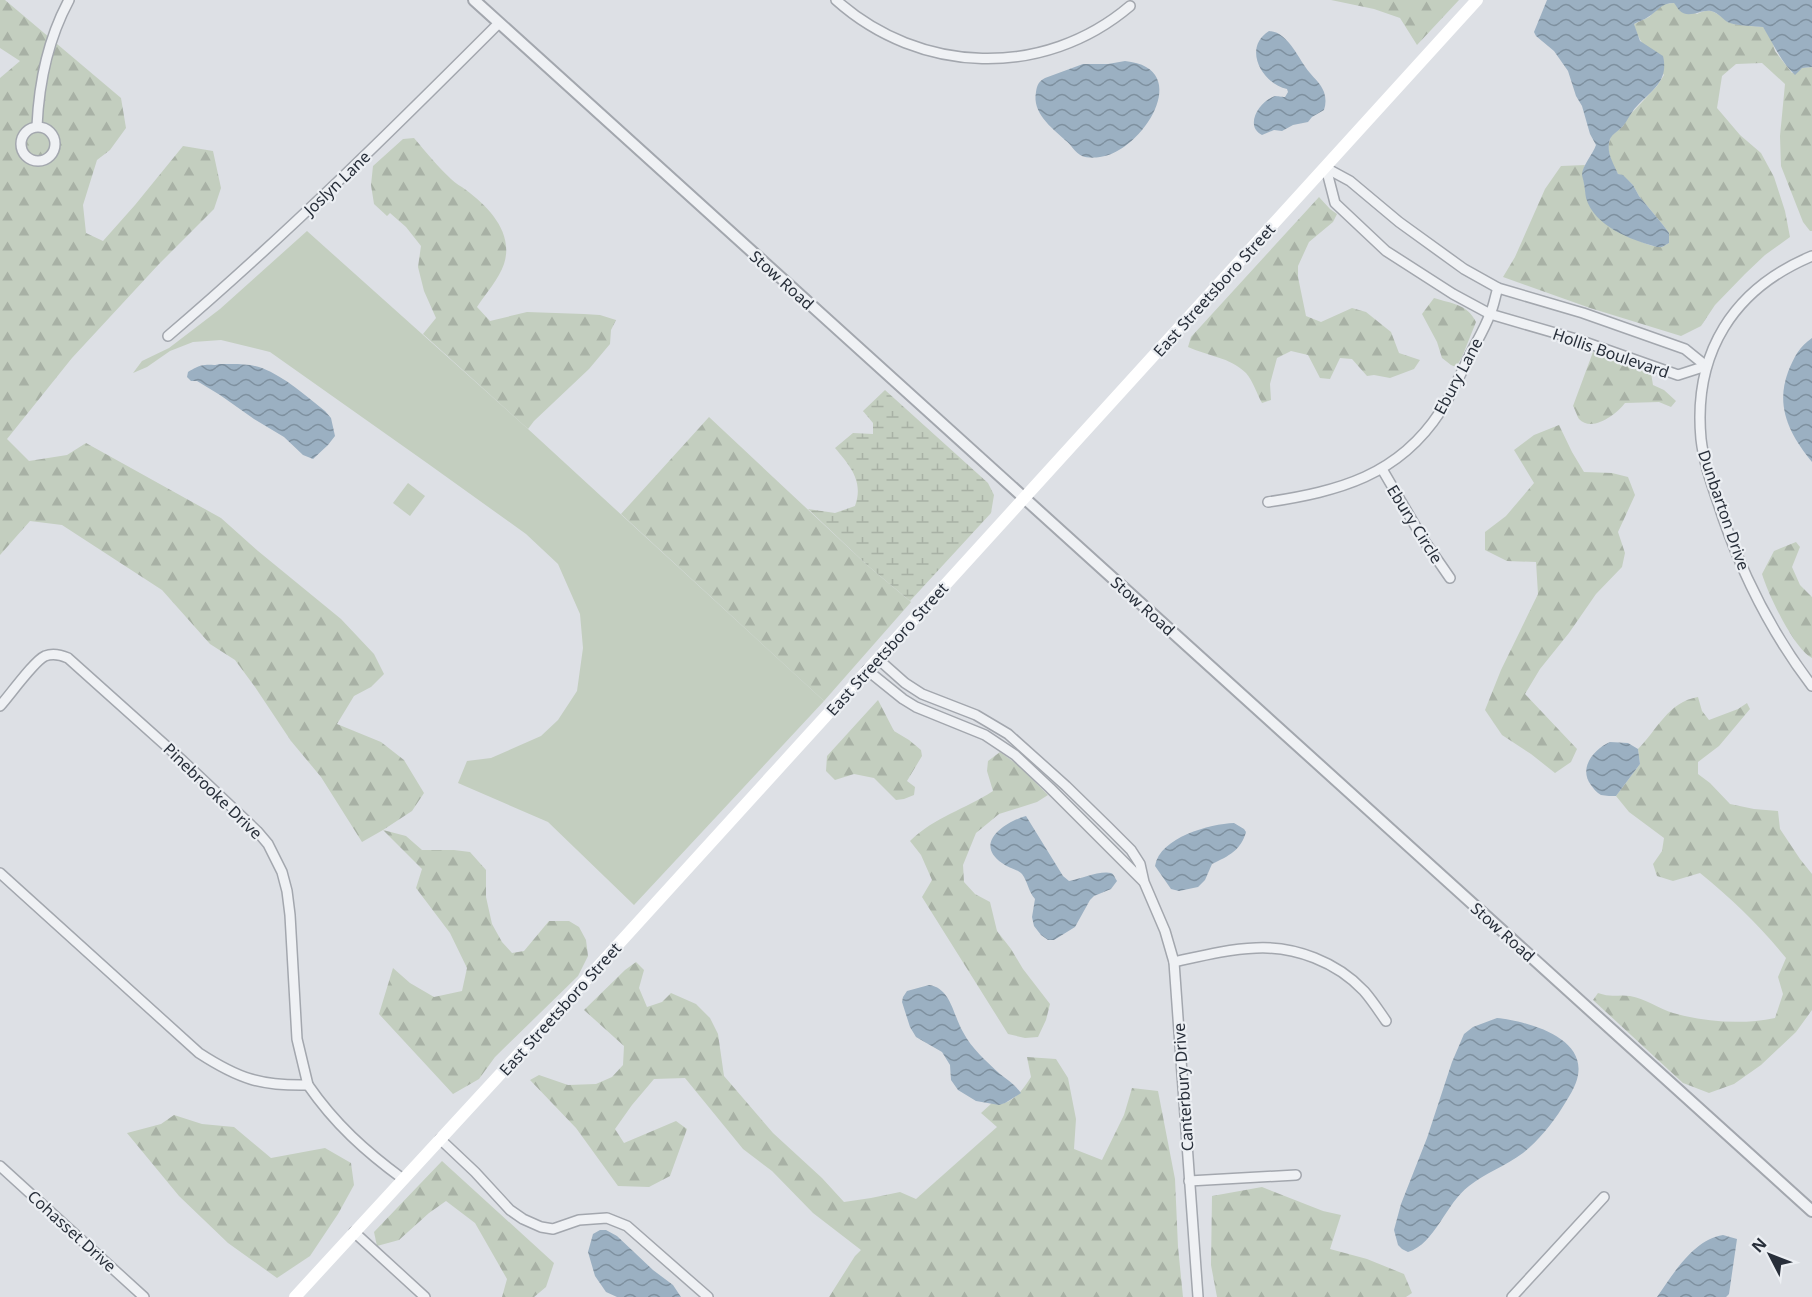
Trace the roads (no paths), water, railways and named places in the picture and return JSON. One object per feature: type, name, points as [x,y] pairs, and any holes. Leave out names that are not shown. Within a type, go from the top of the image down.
[{"type":"main road","name":"East Streetsboro Street","points":[[295,1297],[1477,0]]},
{"type":"street","points":[[37,126],[38,100],[48,50],[69,0]]},
{"type":"street","name":"Stow Road","points":[[474,0],[1812,1211]]},
{"type":"street","points":[[836,0],[866,23],[896,40],[931,52],[971,59],[1029,55],[1052,49],[1102,27],[1130,6]]},
{"type":"street","name":"Joslyn Lane","points":[[168,336],[306,213],[499,23]]},
{"type":"street","name":"Hollis Boulevard","points":[[1326,168],[1350,181],[1399,222],[1464,269],[1498,288],[1583,313],[1685,349],[1706,366]]},
{"type":"street","name":"Hollis Boulevard","points":[[1326,168],[1335,203],[1386,251],[1453,294],[1490,314],[1575,339],[1678,375],[1706,366]]},
{"type":"street","name":"Dunbarton Drive","points":[[1812,256],[1773,276],[1742,302],[1717,340],[1706,366],[1701,407],[1701,441],[1712,483],[1734,548],[1757,599],[1783,645],[1812,686]]},
{"type":"street","name":"Ebury Lane","points":[[1268,502],[1314,495],[1361,480],[1382,469],[1412,445],[1433,422],[1454,388],[1490,314],[1498,288]]},
{"type":"street","name":"Ebury Circle","points":[[1382,469],[1423,539],[1450,578]]},
{"type":"street","name":"Pinebrooke Drive","points":[[0,706],[44,656],[56,654],[68,658],[175,753],[257,831],[282,872],[287,891],[297,1040],[308,1085],[337,1123],[378,1161],[403,1179]]},
{"type":"street","name":"Canterbury Drive","points":[[878,659],[905,683],[922,694],[976,715],[992,723],[1016,741],[1108,827],[1140,864],[1144,882],[1165,931],[1174,962],[1198,1297]]},
{"type":"street","name":"Canterbury Drive","points":[[867,670],[916,707],[986,735],[1008,750],[1058,795],[1144,882]]},
{"type":"street","points":[[1008,750],[1016,741]]},
{"type":"street","points":[[1058,795],[1066,786]]},
{"type":"street","points":[[1099,836],[1108,827]]},
{"type":"street","points":[[0,873],[199,1053],[220,1067],[244,1078],[281,1086],[308,1085]]},
{"type":"street","points":[[1174,962],[1258,948],[1305,954],[1334,967],[1352,980],[1364,991],[1386,1021]]},
{"type":"street","points":[[440,1139],[510,1210],[524,1219],[541,1227],[553,1229],[579,1220],[608,1218],[617,1221],[627,1226],[708,1297]]},
{"type":"street","name":"Cohasset Drive","points":[[0,1166],[144,1297]]},
{"type":"street","points":[[1190,1181],[1296,1174]]},
{"type":"street","points":[[1512,1297],[1604,1197]]},
{"type":"street","points":[[354,1232],[425,1297]]},
{"type":"water","points":[[1547,0],[1812,0],[1812,67],[1802,68],[1795,75],[1781,58],[1763,27],[1730,23],[1711,11],[1686,14],[1674,3],[1670,3],[1634,24],[1640,41],[1663,56],[1664,72],[1658,84],[1611,137],[1609,151],[1618,174],[1623,175],[1633,185],[1669,233],[1669,243],[1657,247],[1625,236],[1605,224],[1590,208],[1582,175],[1596,145],[1568,71],[1554,51],[1534,32]]},
{"type":"water","points":[[1269,31],[1282,36],[1293,48],[1321,86],[1325,94],[1325,103],[1324,110],[1308,122],[1262,135],[1254,126],[1259,108],[1269,99],[1275,96],[1285,97],[1288,92],[1287,89],[1270,80],[1258,65],[1257,47],[1261,38]]},
{"type":"water","points":[[1125,61],[1146,67],[1157,78],[1159,93],[1155,110],[1132,141],[1116,152],[1098,157],[1082,156],[1049,125],[1040,113],[1036,100],[1038,85],[1045,78],[1083,64]]},
{"type":"water","points":[[1812,338],[1812,462],[1791,431],[1783,397],[1784,385],[1792,362],[1800,349]]},
{"type":"water","points":[[252,365],[279,376],[325,411],[331,418],[335,436],[313,459],[303,455],[284,437],[220,395],[187,377],[188,372],[198,366]]},
{"type":"water","points":[[1610,742],[1628,743],[1638,749],[1640,764],[1616,796],[1598,793],[1587,779],[1586,772],[1590,760],[1598,749]]},
{"type":"water","points":[[1026,816],[1063,876],[1069,881],[1107,872],[1114,875],[1117,881],[1111,889],[1090,900],[1075,927],[1054,940],[1048,940],[1034,926],[1032,917],[1035,899],[1022,874],[1002,863],[991,848],[991,841],[995,834],[1009,823]]},
{"type":"water","points":[[1234,823],[1246,832],[1238,848],[1212,864],[1205,880],[1198,887],[1179,891],[1171,889],[1155,866],[1166,847],[1200,829]]},
{"type":"water","points":[[929,985],[942,991],[947,997],[963,1032],[975,1049],[1021,1093],[999,1105],[976,1101],[958,1090],[951,1080],[950,1065],[942,1052],[916,1037],[910,1027],[902,1002],[907,991]]},
{"type":"water","points":[[1497,1018],[1537,1027],[1563,1041],[1578,1061],[1576,1084],[1558,1114],[1534,1143],[1516,1158],[1469,1186],[1461,1193],[1426,1241],[1408,1252],[1398,1245],[1394,1230],[1401,1204],[1427,1138],[1452,1062],[1464,1034],[1473,1027]]},
{"type":"water","points":[[606,1230],[617,1236],[653,1270],[673,1285],[681,1297],[617,1297],[606,1292],[595,1276],[588,1252],[593,1234]]},
{"type":"water","points":[[1723,1235],[1737,1239],[1729,1294],[1726,1297],[1657,1297],[1677,1268],[1694,1250],[1712,1238]]}]
